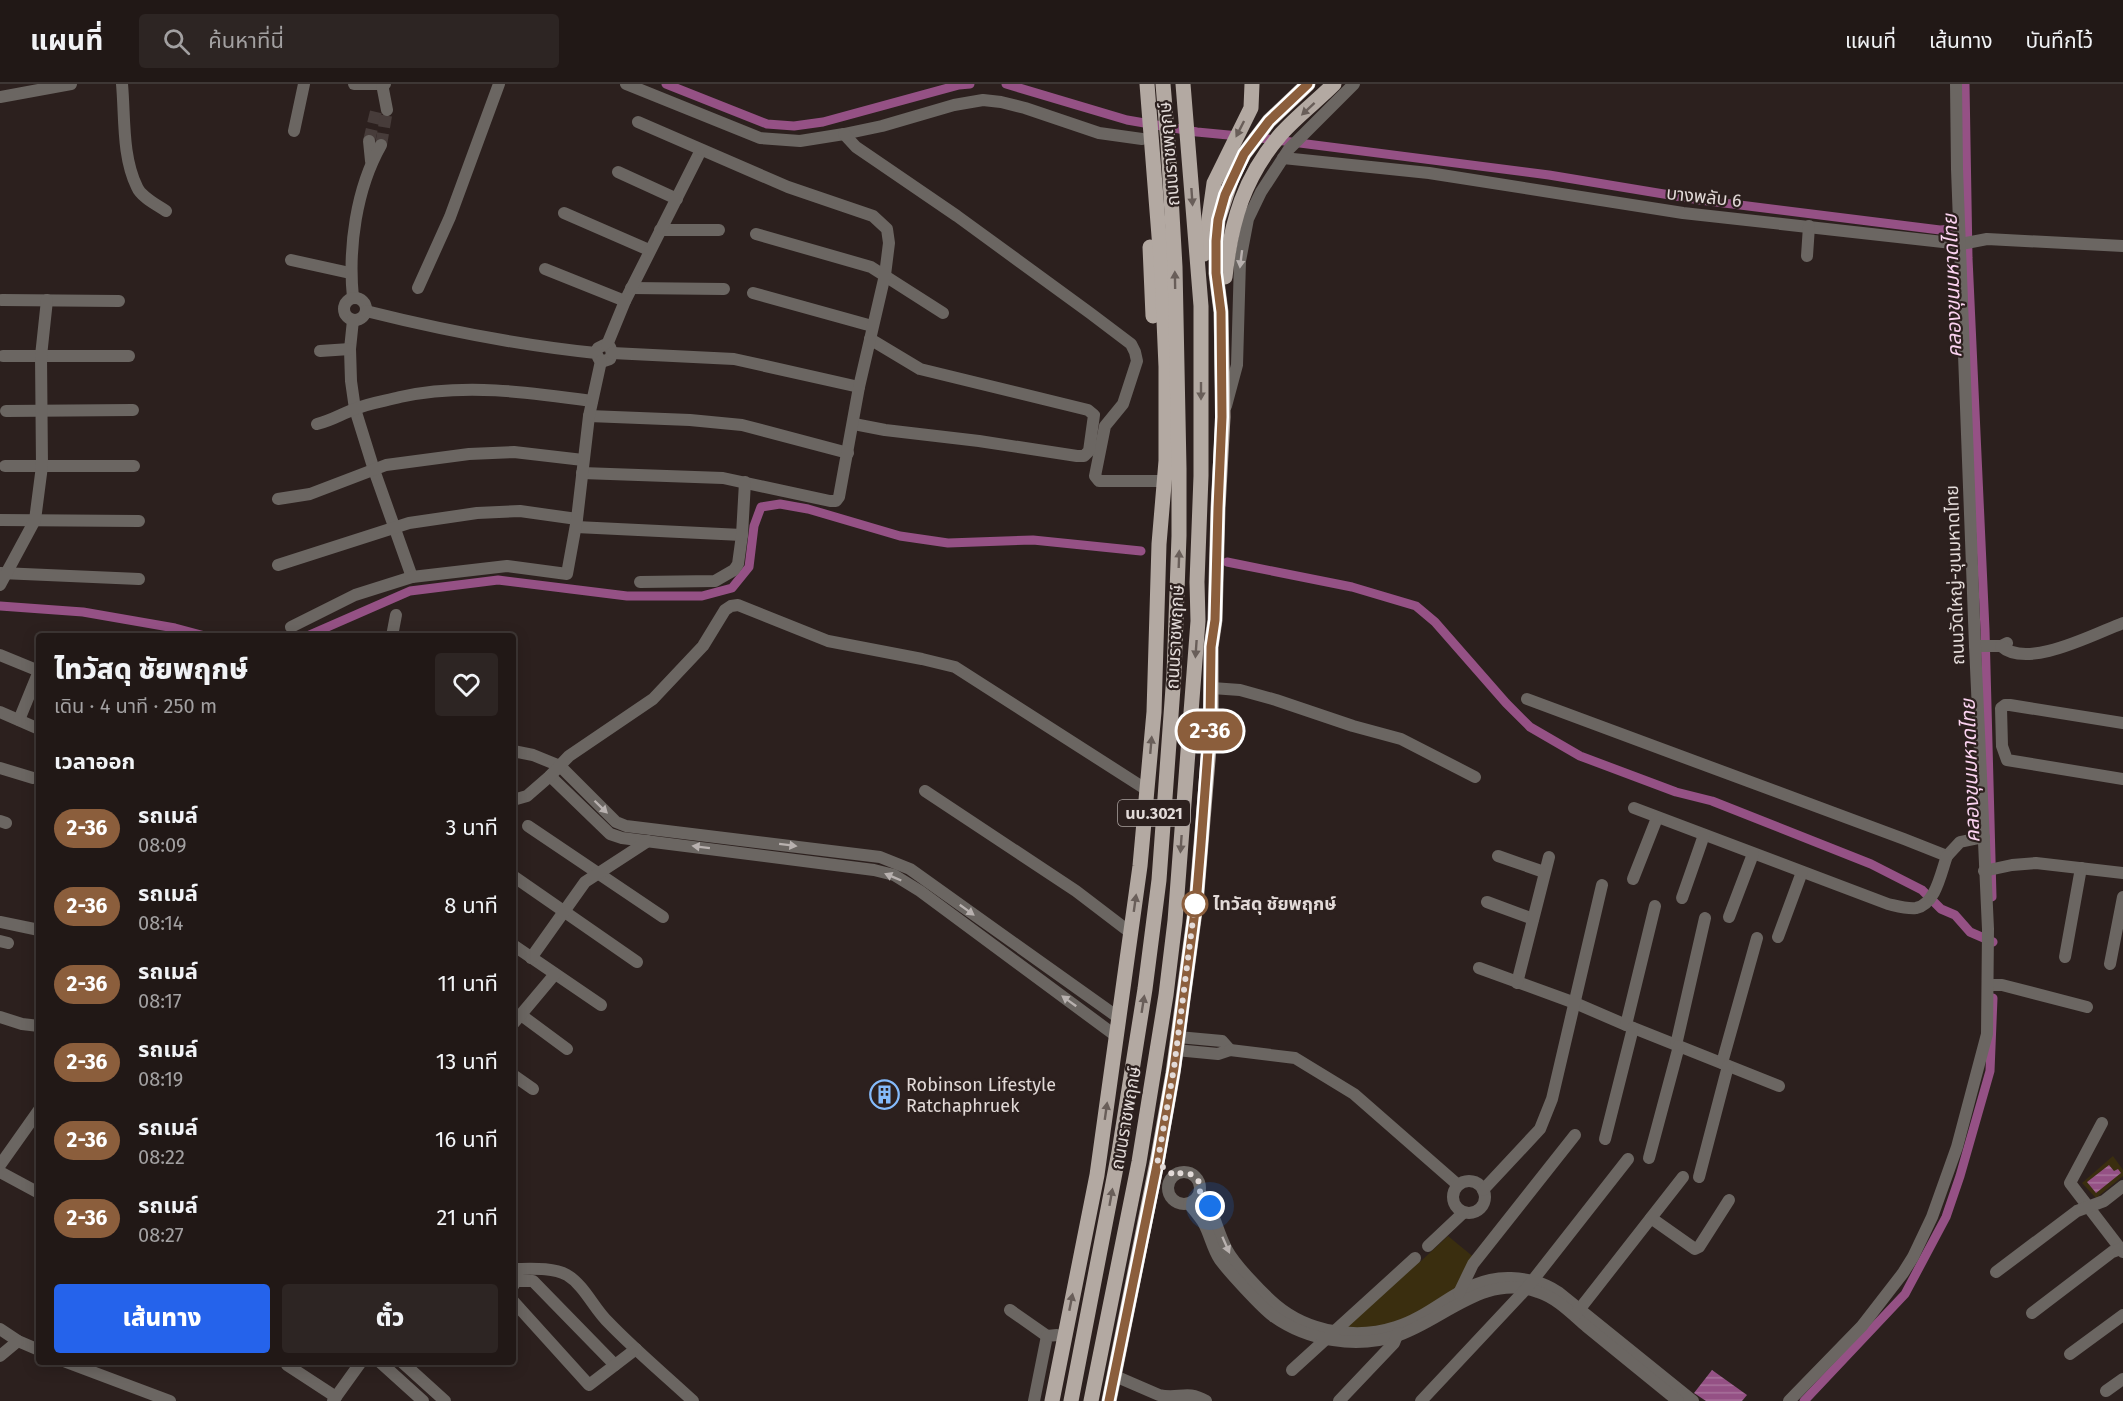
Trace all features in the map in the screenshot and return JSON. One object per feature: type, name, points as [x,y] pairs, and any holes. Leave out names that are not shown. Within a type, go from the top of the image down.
[{"type":"main road","points":[[1140,84],[1152,283],[1159,544],[1154,701],[1140,866]]},
{"type":"main road","points":[[1140,84],[1162,274],[1166,367],[1166,461],[1159,544]]},
{"type":"main road","name":"ถนนราชพฤกษ์","points":[[1071,1401],[1117,1163],[1145,989],[1159,880],[1174,674],[1179,536],[1175,267],[1163,84]]},
{"type":"main road","name":"ถนนราชพฤกษ์","points":[[1091,1401],[1139,1162],[1166,995],[1175,921],[1198,621],[1201,306],[1183,84]]},
{"type":"main road","points":[[1201,306],[1204,244],[1211,196],[1219,171],[1251,108],[1252,84]]},
{"type":"main road","points":[[1211,647],[1215,620],[1222,417],[1221,312],[1216,257],[1218,220],[1233,175],[1244,154],[1269,121],[1308,84]]},
{"type":"main road","points":[[1221,312],[1228,246],[1245,190],[1256,168],[1282,134],[1334,84]]},
{"type":"main road","points":[[1197,582],[1211,647]]},
{"type":"main road","name":"ถนนราชพฤกษ์","points":[[1109,1401],[1157,1165],[1177,1044],[1199,868],[1212,688],[1211,647]]},
{"type":"main road","name":"นบ.3021","points":[[1140,866],[1167,761]]},
{"type":"main road","name":"ถนนราชพฤกษ์","points":[[1052,1401],[1097,1175],[1140,866]]},
{"type":"main road","points":[[1093,1293],[1097,1175]]},
{"type":"main road","points":[[1096,1401],[1120,1346]]},
{"type":"street","points":[[0,97],[71,84]]},
{"type":"street","points":[[122,84],[126,144],[137,189],[166,211]]},
{"type":"street","points":[[294,131],[303,84]]},
{"type":"street","points":[[354,84],[383,87],[382,108]]},
{"type":"street","points":[[418,288],[450,217],[499,84]]},
{"type":"street","points":[[626,84],[760,138],[800,141],[844,134],[882,126],[954,105],[983,100],[1025,108],[1099,132],[1141,126]]},
{"type":"street","points":[[1222,417],[1237,365],[1240,261],[1248,219],[1261,192],[1286,153],[1354,84]]},
{"type":"street","name":"ถนนวัดใหญ่-ขุนมหาดไทย","points":[[1789,1401],[1862,1326],[1903,1274],[1913,1257],[1932,1217],[1957,1147],[1987,1034],[1994,985],[1989,948],[1984,837],[1989,646],[1963,242],[1959,226],[1956,84]]},
{"type":"street","points":[[582,473],[723,478],[836,501],[839,497],[859,387],[885,275],[889,235],[882,222],[873,216],[812,196],[638,122]]},
{"type":"street","points":[[844,134],[863,152],[957,216],[1131,344],[1137,361],[1123,404],[1105,426],[1095,476],[1099,481],[1158,481]]},
{"type":"street","points":[[353,298],[350,273],[360,202],[375,143]]},
{"type":"street","points":[[610,349],[625,301],[701,150]]},
{"type":"street","name":"บางพลับ 6","points":[[1286,153],[1429,173],[1646,208],[1963,242],[1987,239],[2123,246]]},
{"type":"street","points":[[618,172],[677,199]]},
{"type":"street","points":[[564,213],[649,250]]},
{"type":"street","points":[[1807,256],[1809,226]]},
{"type":"street","points":[[660,230],[719,230]]},
{"type":"street","points":[[756,234],[871,267],[943,313]]},
{"type":"street","points":[[291,260],[350,273]]},
{"type":"street","points":[[545,269],[625,301]]},
{"type":"street","points":[[631,288],[724,289]]},
{"type":"street","points":[[753,293],[872,326]]},
{"type":"street","points":[[353,298],[363,301],[366,311],[363,317],[353,320]]},
{"type":"street","points":[[353,298],[347,302],[344,309],[347,316],[353,320]]},
{"type":"street","points":[[2,300],[119,301]]},
{"type":"street","points":[[0,585],[4,573],[35,520],[42,466],[41,356],[47,300]]},
{"type":"street","points":[[366,311],[423,325],[599,357]]},
{"type":"street","points":[[353,320],[350,349],[355,409],[412,577]]},
{"type":"street","points":[[854,424],[1077,456],[1084,456],[1089,451],[1094,415],[1088,410],[920,369],[870,339]]},
{"type":"street","points":[[291,627],[355,595],[412,577],[507,566],[568,573],[577,523],[583,460],[599,357],[598,348],[734,358],[859,387]]},
{"type":"street","points":[[320,351],[350,349]]},
{"type":"street","points":[[3,356],[129,356]]},
{"type":"street","points":[[317,424],[334,420],[355,409],[403,397],[464,389],[527,392],[592,400]]},
{"type":"street","points":[[6,411],[133,410]]},
{"type":"street","points":[[589,416],[742,424],[848,453]]},
{"type":"street","points":[[278,499],[310,494],[386,465],[469,454],[514,452],[583,460]]},
{"type":"street","points":[[5,466],[134,466]]},
{"type":"street","points":[[640,582],[715,581],[728,575],[738,564],[745,482]]},
{"type":"street","points":[[278,565],[394,526],[477,513],[520,511],[577,523],[742,535]]},
{"type":"street","points":[[0,520],[138,522]]},
{"type":"street","points":[[4,573],[139,579]]},
{"type":"street","points":[[516,799],[527,796],[569,756],[652,699],[703,646],[725,610],[738,605],[828,641],[922,658],[955,667],[1147,790]]},
{"type":"street","points":[[393,633],[396,615]]},
{"type":"street","points":[[1989,646],[2034,655],[2045,653],[2123,623]]},
{"type":"street","points":[[0,655],[36,670]]},
{"type":"street","points":[[19,720],[36,678]]},
{"type":"street","points":[[1212,688],[1240,690],[1401,739],[1475,777]]},
{"type":"street","points":[[1527,699],[1947,856]]},
{"type":"street","points":[[2123,723],[2010,705],[2001,708],[2002,746],[2007,760],[2123,779]]},
{"type":"street","points":[[0,712],[36,728]]},
{"type":"street","points":[[516,752],[533,755],[560,766],[616,822],[626,826],[880,857],[910,869],[924,886],[1116,1036]]},
{"type":"street","points":[[0,768],[33,778]]},
{"type":"street","points":[[550,776],[610,834],[622,838],[874,870],[924,886],[1119,1018]]},
{"type":"street","points":[[925,791],[1076,891],[1131,933]]},
{"type":"street","points":[[1634,808],[1888,904],[1915,908],[1925,905],[1935,891],[1947,856],[1960,842],[1984,837]]},
{"type":"street","points":[[1634,879],[1656,818]]},
{"type":"street","points":[[528,826],[663,917]]},
{"type":"street","points":[[1682,898],[1704,835]]},
{"type":"street","points":[[531,958],[585,882],[648,841]]},
{"type":"street","points":[[1729,918],[1754,855]]},
{"type":"street","points":[[1498,856],[1544,872]]},
{"type":"street","points":[[1517,983],[1549,856]]},
{"type":"street","points":[[1987,871],[2012,865],[2036,863],[2123,873]]},
{"type":"street","points":[[2066,957],[2081,868]]},
{"type":"street","points":[[1778,937],[1802,872]]},
{"type":"street","points":[[516,878],[637,962]]},
{"type":"street","points":[[1483,1190],[1540,1129],[1552,1099],[1602,885]]},
{"type":"street","points":[[2110,964],[2123,897]]},
{"type":"street","points":[[1487,902],[1533,919]]},
{"type":"street","points":[[1605,1139],[1655,906]]},
{"type":"street","points":[[1649,1158],[1678,1046],[1705,918]]},
{"type":"street","points":[[0,922],[36,929]]},
{"type":"street","points":[[1699,1177],[1757,938]]},
{"type":"street","points":[[516,947],[601,1005]]},
{"type":"street","points":[[1479,968],[1575,1003],[1629,1027],[1779,1086]]},
{"type":"street","points":[[555,974],[517,1020],[567,1049]]},
{"type":"street","points":[[1994,985],[2087,1007]]},
{"type":"street","points":[[0,1017],[36,1026]]},
{"type":"street","points":[[1177,1044],[1222,1041],[1230,1050],[1295,1058],[1354,1094],[1458,1185]]},
{"type":"street","points":[[516,1077],[533,1089]]},
{"type":"street","points":[[0,1165],[36,1118]]},
{"type":"street","points":[[2032,1313],[2112,1252],[2122,1250],[2071,1185],[2070,1180],[2102,1123]]},
{"type":"street","points":[[1460,1296],[1473,1264],[1575,1135]]},
{"type":"street","points":[[1421,1401],[1529,1284],[1628,1159]]},
{"type":"street","points":[[1157,1165],[1166,1168],[1174,1176]]},
{"type":"street","points":[[0,1172],[36,1191]]},
{"type":"street","points":[[1183,1172],[1193,1175],[1200,1183],[1200,1193],[1194,1202],[1178,1204],[1170,1196],[1168,1185],[1174,1176],[1183,1172]]},
{"type":"street","points":[[1577,1312],[1683,1177]]},
{"type":"street","points":[[1470,1181],[1480,1185],[1485,1201],[1479,1210],[1469,1214],[1462,1213],[1453,1203],[1453,1192],[1458,1185],[1470,1181]]},
{"type":"street","points":[[1996,1272],[2077,1210],[2104,1201],[2123,1186]]},
{"type":"street","points":[[1200,1193],[1212,1209],[1228,1252],[1275,1304],[1306,1324],[1329,1335]]},
{"type":"street","points":[[1651,1218],[1695,1249],[1699,1247],[1729,1200]]},
{"type":"street","points":[[1189,1204],[1203,1223],[1219,1258],[1271,1315],[1300,1332],[1329,1335],[1398,1331],[1460,1296],[1478,1282],[1505,1278],[1558,1292],[1577,1312],[1678,1401]]},
{"type":"street","points":[[1428,1246],[1462,1213]]},
{"type":"street","points":[[1292,1371],[1415,1258]]},
{"type":"street","points":[[516,1269],[545,1269],[565,1274],[578,1282],[608,1323],[693,1401]]},
{"type":"street","points":[[516,1281],[533,1281],[615,1365]]},
{"type":"street","points":[[516,1303],[589,1385],[636,1349]]},
{"type":"street","points":[[1010,1310],[1047,1336],[1057,1335],[1065,1338]]},
{"type":"street","points":[[1577,1312],[1693,1401]]},
{"type":"street","points":[[2070,1354],[2123,1315]]},
{"type":"street","points":[[0,1329],[18,1341],[36,1349]]},
{"type":"street","points":[[1339,1401],[1394,1343],[1398,1331]]},
{"type":"street","points":[[1034,1401],[1047,1336]]},
{"type":"street","points":[[0,1356],[18,1341]]},
{"type":"street","points":[[74,1365],[170,1401]]},
{"type":"street","points":[[287,1365],[334,1399],[359,1365]]},
{"type":"street","points":[[383,1365],[423,1401]]},
{"type":"street","points":[[405,1365],[445,1401]]},
{"type":"street","points":[[1115,1376],[1166,1397],[1190,1394],[1206,1401]]},
{"type":"street","points":[[2106,1391],[2123,1379]]},
{"type":"shaded area","points":[[2113,1156],[2123,1170],[2123,1176],[2096,1198],[2082,1183]]},
{"type":"shaded area","points":[[2109,1165],[2114,1171],[2118,1169],[2121,1173],[2096,1193],[2087,1182]]},
{"type":"shaded area","points":[[1448,1236],[1476,1259],[1459,1292],[1396,1327],[1333,1332],[1415,1258],[1420,1262]]},
{"type":"shaded area","points":[[1712,1370],[1747,1395],[1742,1401],[1706,1401],[1694,1393]]},
{"type":"waterway","points":[[666,84],[767,124],[794,126],[823,122],[970,84]]},
{"type":"waterway","points":[[1006,84],[1127,120],[1197,132],[1239,136]]},
{"type":"waterway","name":"คลองขุนมหาดไทย","points":[[1965,84],[1968,258],[1985,630],[1992,897]]},
{"type":"waterway","points":[[1253,137],[1549,175],[1700,200],[1940,230],[1965,228]]},
{"type":"waterway","points":[[314,633],[410,591],[498,580],[627,596],[702,596],[732,588],[749,567],[754,526],[761,507],[780,504],[808,509],[900,536],[948,543],[1033,540],[1141,551]]},
{"type":"waterway","points":[[1227,562],[1352,587],[1416,606],[1435,622],[1530,727],[1580,756],[1676,792],[1712,801],[1871,864],[1922,890],[1941,909],[1955,915],[1970,932],[1993,942]]},
{"type":"waterway","points":[[0,606],[83,612],[194,633]]},
{"type":"waterway","name":"คลองขุนมหาดไทย","points":[[1804,1401],[1905,1294],[1946,1217],[1990,1071],[1993,998]]},
{"type":"tunnel","points":[[369,141],[377,107]]},
{"type":"tunnel","points":[[381,145],[387,110]]},
{"type":"bus line","name":"2-36","points":[[1109,1401],[1157,1165],[1174,1068],[1196,904],[1208,771],[1212,688],[1211,647],[1215,620],[1222,417],[1221,312],[1216,273],[1218,220],[1225,195],[1244,154],[1269,121],[1308,84]]},
{"type":"place","name":"ไทวัสดุ ชัยพฤกษ์","points":[[1195,904]]},
{"type":"place","name":"Robinson Lifestyle Ratchaphruek","points":[[885,1095]]},
{"type":"route","points":[[1195,904],[1174,1068],[1157,1165],[1166,1168],[1174,1176],[1183,1172],[1197,1178],[1201,1188],[1200,1193],[1210,1206]]}]
